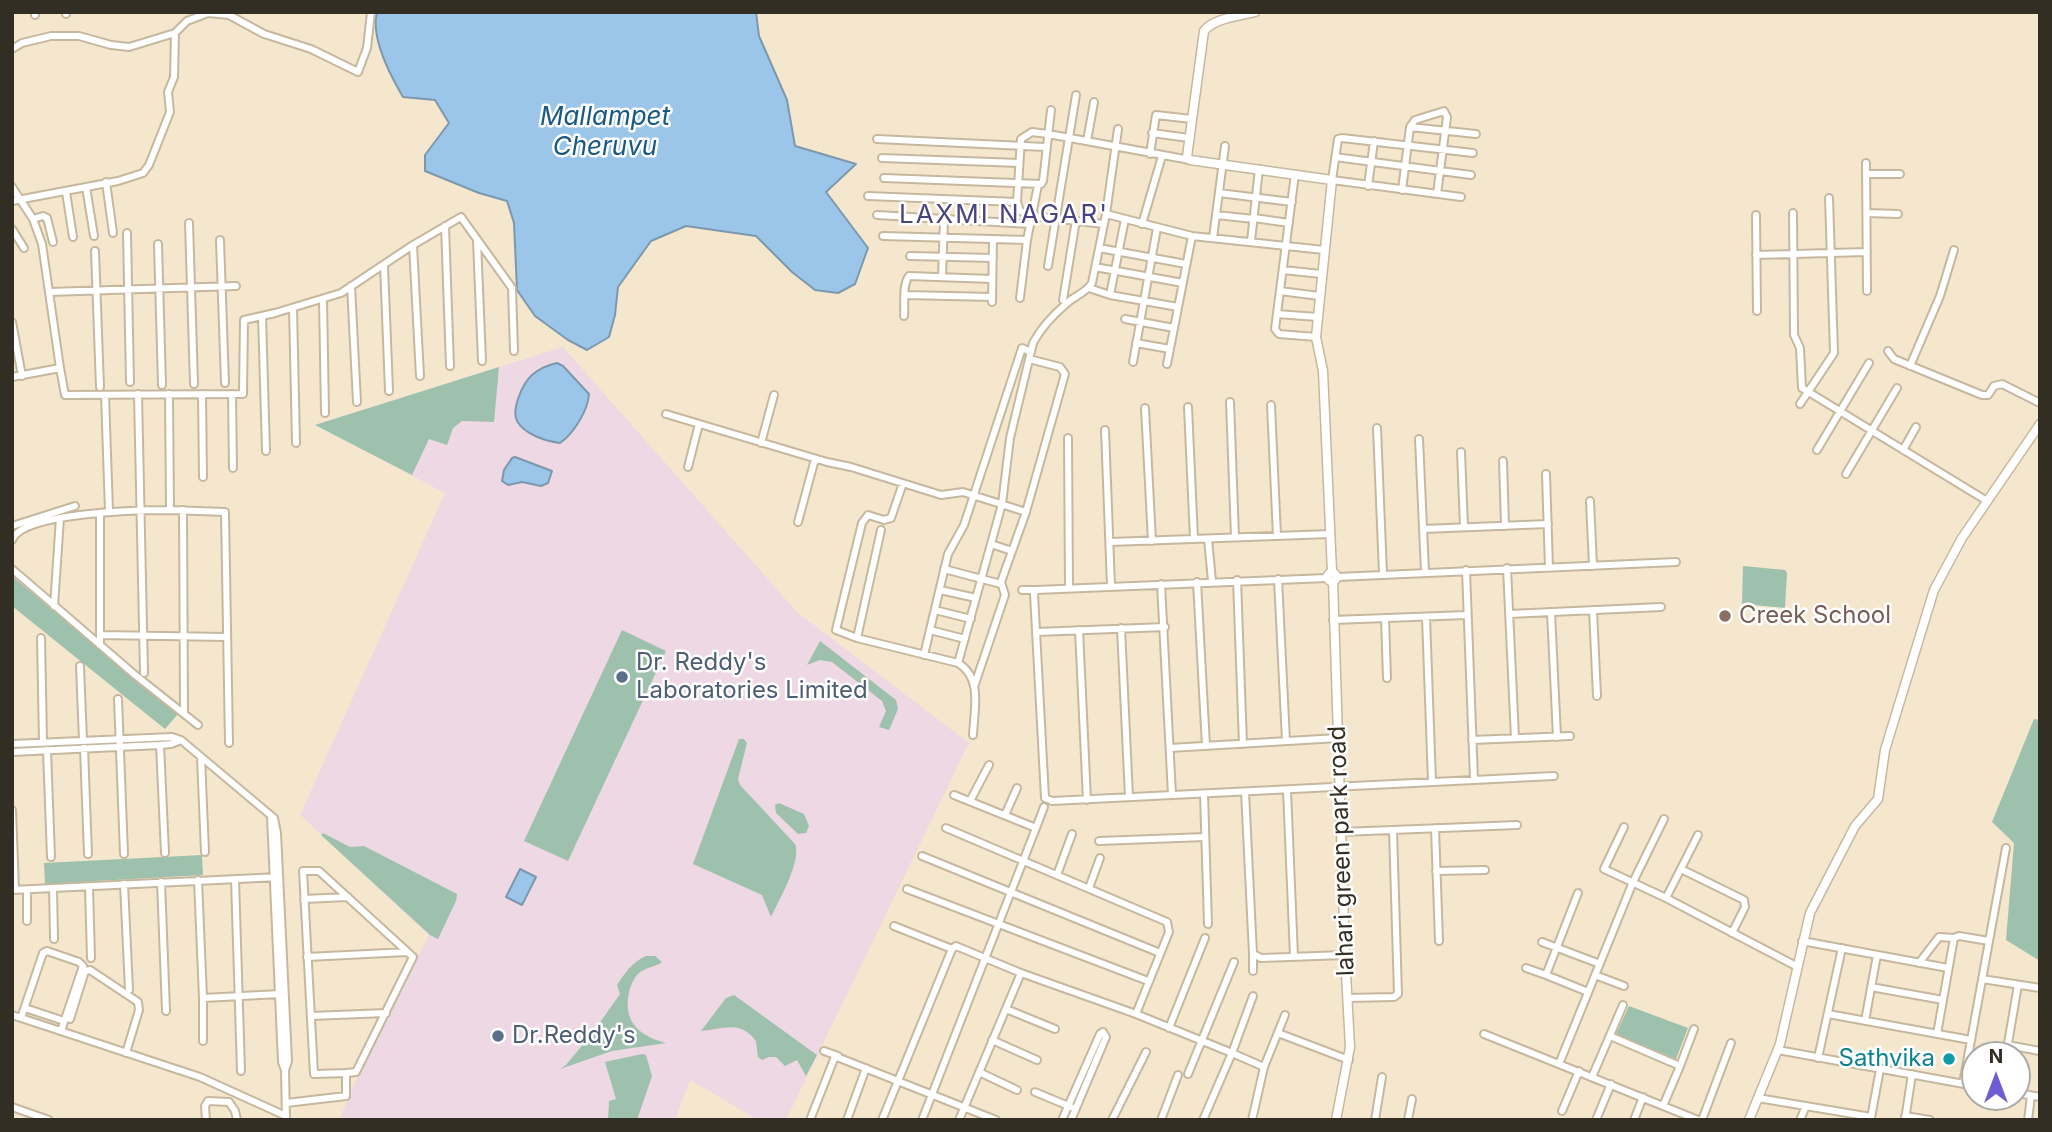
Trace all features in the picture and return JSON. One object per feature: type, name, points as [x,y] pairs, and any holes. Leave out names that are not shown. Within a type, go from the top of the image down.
[{"type":"street","points":[[12,49],[22,43],[51,36],[79,36],[129,47],[176,33],[187,21],[208,13],[229,15],[264,34],[311,49],[358,72],[367,48],[371,12]]},
{"type":"street","points":[[1190,160],[1187,157],[1189,138],[1206,27],[1255,12]]},
{"type":"street","points":[[16,199],[66,192],[143,173],[149,166],[170,112],[169,92],[174,77],[176,33]]},
{"type":"street","points":[[1048,266],[1076,95]]},
{"type":"street","points":[[1087,142],[1094,102]]},
{"type":"street","points":[[1020,298],[1030,224],[1038,185],[1043,181],[1045,147],[1052,110]]},
{"type":"street","points":[[1402,190],[1410,127],[1415,120],[1444,111],[1447,117],[1437,194]]},
{"type":"street","points":[[1150,154],[1154,121],[1159,114],[1192,119]]},
{"type":"street","points":[[1410,127],[1476,134]]},
{"type":"street","points":[[958,663],[1002,504],[1010,438],[1033,343],[1041,330],[1066,303],[1089,288],[1106,214],[1118,129]]},
{"type":"street","points":[[1104,224],[1032,216],[1020,211],[1017,202],[1021,139],[1032,132],[1048,134],[1162,156],[1461,197]]},
{"type":"street","points":[[1152,133],[1189,138]]},
{"type":"street","points":[[1332,180],[1339,138],[1473,153]]},
{"type":"street","points":[[877,139],[1045,147]]},
{"type":"street","points":[[1368,186],[1374,141]]},
{"type":"street","points":[[1213,238],[1225,146]]},
{"type":"street","points":[[1142,224],[1162,156]]},
{"type":"street","points":[[1335,157],[1471,175]]},
{"type":"street","points":[[882,158],[1019,163]]},
{"type":"street","points":[[1867,163],[1867,291]]},
{"type":"street","points":[[1251,242],[1259,169]]},
{"type":"street","points":[[1295,174],[1275,330],[1277,333],[1316,337]]},
{"type":"street","points":[[1867,174],[1900,174]]},
{"type":"street","points":[[884,178],[1038,185]]},
{"type":"street","name":"lahari green park road","points":[[1332,180],[1316,337],[1323,371],[1348,998],[1349,1060],[1336,1120]]},
{"type":"street","points":[[106,183],[113,233]]},
{"type":"street","points":[[12,187],[16,199],[33,219],[42,244],[65,395],[243,394],[244,320],[341,293],[461,217],[512,288],[514,351]]},
{"type":"street","points":[[86,187],[94,236]]},
{"type":"street","points":[[66,192],[73,237]]},
{"type":"street","points":[[1219,193],[1292,202]]},
{"type":"street","points":[[868,196],[1017,202]]},
{"type":"street","points":[[1800,404],[1834,353],[1829,198]]},
{"type":"street","points":[[1793,213],[1794,335],[1800,348],[1801,387],[1839,413],[1987,501]]},
{"type":"street","points":[[1867,213],[1898,214]]},
{"type":"street","points":[[1106,214],[1192,236],[1324,250]]},
{"type":"street","points":[[877,215],[1030,224]]},
{"type":"street","points":[[1216,215],[1289,223]]},
{"type":"street","points":[[1756,215],[1757,311]]},
{"type":"street","points":[[33,219],[44,216],[47,218],[53,242]]},
{"type":"street","points":[[942,277],[944,219]]},
{"type":"street","points":[[1110,295],[1125,219]]},
{"type":"street","points":[[1063,300],[1076,220]]},
{"type":"street","points":[[189,223],[194,384]]},
{"type":"street","points":[[445,226],[450,366]]},
{"type":"street","points":[[1133,362],[1157,228]]},
{"type":"street","points":[[12,229],[24,248]]},
{"type":"street","points":[[127,233],[130,382]]},
{"type":"street","points":[[883,236],[1027,240]]},
{"type":"street","points":[[1167,364],[1192,236]]},
{"type":"street","points":[[477,239],[482,361]]},
{"type":"street","points":[[220,240],[225,383]]},
{"type":"street","points":[[906,295],[992,299],[993,240]]},
{"type":"street","points":[[158,244],[162,385]]},
{"type":"street","points":[[413,245],[419,376]]},
{"type":"street","points":[[1099,248],[1186,264]]},
{"type":"street","points":[[1910,366],[1940,296],[1954,250]]},
{"type":"street","points":[[95,251],[100,387]]},
{"type":"street","points":[[1756,255],[1867,252]]},
{"type":"street","points":[[910,256],[993,258]]},
{"type":"street","points":[[384,265],[389,391]]},
{"type":"street","points":[[1095,267],[1183,283]]},
{"type":"street","points":[[1283,270],[1321,274]]},
{"type":"street","points":[[904,316],[904,285],[909,276],[992,279]]},
{"type":"street","points":[[49,292],[236,286]]},
{"type":"street","points":[[351,286],[357,402]]},
{"type":"street","points":[[1089,288],[1110,295],[1178,307]]},
{"type":"street","points":[[1280,291],[1319,296]]},
{"type":"street","points":[[323,299],[325,412]]},
{"type":"street","points":[[293,307],[296,443]]},
{"type":"street","points":[[1277,313],[1317,317]]},
{"type":"street","points":[[262,316],[266,451]]},
{"type":"street","points":[[1125,319],[1174,328]]},
{"type":"street","points":[[12,322],[22,376]]},
{"type":"street","points":[[1136,343],[1170,349]]},
{"type":"street","points":[[924,655],[950,549],[964,525],[1022,348],[1030,355],[1060,366],[1065,374],[1026,512],[1001,584],[1005,595],[975,684],[973,735]]},
{"type":"street","points":[[1888,351],[1894,359],[1982,395],[1988,395],[1998,384],[2005,384],[2040,403]]},
{"type":"street","points":[[1817,450],[1870,363]]},
{"type":"street","points":[[12,377],[60,368]]},
{"type":"street","points":[[1846,474],[1897,388]]},
{"type":"street","points":[[138,394],[144,673]]},
{"type":"street","points":[[169,394],[170,510]]},
{"type":"street","points":[[202,394],[203,477]]},
{"type":"street","points":[[232,394],[233,467]]},
{"type":"street","points":[[104,395],[109,511]]},
{"type":"street","points":[[761,443],[774,395]]},
{"type":"street","points":[[1230,402],[1236,537]]},
{"type":"street","points":[[1271,405],[1277,536]]},
{"type":"street","points":[[1188,407],[1194,539]]},
{"type":"street","points":[[1145,408],[1152,541]]},
{"type":"street","points":[[666,414],[942,495],[959,491],[1026,512]]},
{"type":"street","points":[[688,467],[699,424]]},
{"type":"street","points":[[1749,1120],[1777,1050],[1810,913],[1852,832],[1878,799],[1885,750],[1926,610],[1950,558],[2040,424]]},
{"type":"street","points":[[1903,450],[1916,427]]},
{"type":"street","points":[[1377,428],[1383,574]]},
{"type":"street","points":[[1105,430],[1111,586]]},
{"type":"street","points":[[1068,438],[1069,587]]},
{"type":"street","points":[[1419,439],[1425,572]]},
{"type":"street","points":[[1461,452],[1464,527]]},
{"type":"street","points":[[798,522],[815,459]]},
{"type":"street","points":[[1503,461],[1505,526]]},
{"type":"street","points":[[1546,474],[1549,568]]},
{"type":"street","points":[[903,483],[891,518],[884,520],[868,516],[862,523],[836,628],[838,632],[857,638],[958,663],[969,671],[975,684]]},
{"type":"street","points":[[1590,501],[1593,566]]},
{"type":"street","points":[[12,526],[75,506]]},
{"type":"street","points":[[183,510],[184,713]]},
{"type":"street","points":[[12,540],[20,529],[60,518],[109,511],[225,512],[229,743]]},
{"type":"street","points":[[100,513],[100,645]]},
{"type":"street","points":[[54,606],[60,518]]},
{"type":"street","points":[[1423,529],[1548,524]]},
{"type":"street","points":[[857,638],[881,530]]},
{"type":"street","points":[[1110,542],[1330,534]]},
{"type":"street","points":[[1208,538],[1212,581]]},
{"type":"street","points":[[991,544],[1012,551]]},
{"type":"street","points":[[1022,590],[1676,562]]},
{"type":"street","points":[[1507,568],[1515,738]]},
{"type":"street","points":[[12,569],[198,725]]},
{"type":"street","points":[[944,569],[1001,584]]},
{"type":"street","points":[[1466,570],[1474,780]]},
{"type":"street","points":[[1278,579],[1286,741]]},
{"type":"street","points":[[1237,580],[1243,744]]},
{"type":"street","points":[[1198,582],[1206,746]]},
{"type":"street","points":[[1161,584],[1172,795]]},
{"type":"street","points":[[940,590],[976,598]]},
{"type":"street","points":[[1036,590],[1034,594],[1045,797],[1052,801],[1555,776]]},
{"type":"street","points":[[1509,614],[1661,607]]},
{"type":"street","points":[[935,610],[971,619]]},
{"type":"street","points":[[1593,610],[1597,696]]},
{"type":"street","points":[[1550,612],[1557,737]]},
{"type":"street","points":[[1333,620],[1468,615]]},
{"type":"street","points":[[1426,617],[1432,782]]},
{"type":"street","points":[[1385,618],[1387,678]]},
{"type":"street","points":[[1036,632],[1165,627]]},
{"type":"street","points":[[1121,628],[1129,797]]},
{"type":"street","points":[[930,630],[965,639]]},
{"type":"street","points":[[1079,630],[1087,800]]},
{"type":"street","points":[[100,635],[227,637]]},
{"type":"street","points":[[41,638],[43,743]]},
{"type":"street","points":[[80,666],[88,854]]},
{"type":"street","points":[[118,698],[124,854]]},
{"type":"street","points":[[1472,740],[1570,736]]},
{"type":"street","points":[[12,1015],[222,1086],[286,1118],[285,1070],[282,1062],[282,994],[271,816],[181,740],[172,737],[120,743]]},
{"type":"street","points":[[1170,748],[1338,738]]},
{"type":"street","points":[[12,744],[160,745],[181,740]]},
{"type":"street","points":[[12,751],[47,750],[83,744]]},
{"type":"street","points":[[160,745],[165,853]]},
{"type":"street","points":[[47,750],[51,857]]},
{"type":"street","points":[[201,758],[205,852]]},
{"type":"street","points":[[970,801],[989,765]]},
{"type":"street","points":[[1005,815],[1017,788]]},
{"type":"street","points":[[1287,790],[1294,957]]},
{"type":"street","points":[[1245,792],[1253,971]]},
{"type":"street","points":[[1204,794],[1208,924]]},
{"type":"street","points":[[954,795],[1036,828]]},
{"type":"street","points":[[922,1120],[1044,807]]},
{"type":"street","points":[[12,810],[14,890],[276,877]]},
{"type":"street","points":[[1559,1064],[1633,882],[1664,819]]},
{"type":"street","points":[[1342,832],[1517,825]]},
{"type":"street","points":[[1624,827],[1604,869],[1796,966]]},
{"type":"street","points":[[946,828],[1167,922],[1169,932],[1136,1014]]},
{"type":"street","points":[[1435,828],[1438,941]]},
{"type":"street","points":[[1348,998],[1394,997],[1398,994],[1393,830]]},
{"type":"street","points":[[1057,875],[1072,834]]},
{"type":"street","points":[[1666,898],[1698,835]]},
{"type":"street","points":[[1099,841],[1205,837]]},
{"type":"street","points":[[1828,1014],[1971,1040],[2006,848]]},
{"type":"street","points":[[922,856],[1160,953]]},
{"type":"street","points":[[1089,888],[1100,859]]},
{"type":"street","points":[[1681,869],[1744,901],[1745,906],[1732,933]]},
{"type":"street","points":[[1436,870],[1485,870]]},
{"type":"street","points":[[303,871],[320,871],[348,897],[413,958],[356,1072],[314,1074],[303,871]]},
{"type":"street","points":[[235,879],[240,1071]]},
{"type":"street","points":[[198,880],[203,1041]]},
{"type":"street","points":[[161,882],[166,1011]]},
{"type":"street","points":[[124,884],[129,990]]},
{"type":"street","points":[[89,887],[91,958]]},
{"type":"street","points":[[53,888],[54,939]]},
{"type":"street","points":[[908,889],[1148,981]]},
{"type":"street","points":[[27,890],[27,921]]},
{"type":"street","points":[[1546,975],[1578,893]]},
{"type":"street","points":[[304,899],[348,897]]},
{"type":"street","points":[[894,926],[952,948],[956,946],[1021,973],[1136,1014],[1264,1067]]},
{"type":"street","points":[[1919,963],[1939,937],[1959,936],[1989,941]]},
{"type":"street","points":[[1169,1028],[1205,938]]},
{"type":"street","points":[[1937,1034],[1954,938]]},
{"type":"street","points":[[1802,941],[1948,968]]},
{"type":"street","points":[[1542,942],[1600,964]]},
{"type":"street","points":[[883,1120],[952,948]]},
{"type":"street","points":[[1818,1058],[1842,948]]},
{"type":"street","points":[[21,1018],[43,953],[47,951],[82,964],[67,1020]]},
{"type":"street","points":[[307,957],[408,952]]},
{"type":"street","points":[[1253,954],[1261,958],[1345,955]]},
{"type":"street","points":[[1865,1021],[1877,955]]},
{"type":"street","points":[[1188,1074],[1234,962]]},
{"type":"street","points":[[1527,968],[1588,992]]},
{"type":"street","points":[[61,1031],[85,971],[90,970],[140,1006],[126,1053]]},
{"type":"street","points":[[959,1120],[1021,973]]},
{"type":"street","points":[[1595,975],[1624,986]]},
{"type":"street","points":[[1982,979],[2040,988]]},
{"type":"street","points":[[2008,1041],[2018,985]]},
{"type":"street","points":[[1871,988],[1943,1000]]},
{"type":"street","points":[[203,998],[282,994]]},
{"type":"street","points":[[1203,1120],[1253,996]]},
{"type":"street","points":[[1592,1077],[1623,1005]]},
{"type":"street","points":[[25,1008],[67,1020]]},
{"type":"street","points":[[1006,1009],[1055,1029]]},
{"type":"street","points":[[311,1016],[386,1013]]},
{"type":"street","points":[[1252,1120],[1264,1067],[1285,1015]]},
{"type":"street","points":[[1663,1106],[1694,1029]]},
{"type":"street","points":[[1062,1120],[1103,1032],[1106,1037],[1071,1120]]},
{"type":"street","points":[[1278,1033],[1349,1060]]},
{"type":"street","points":[[1483,1034],[1700,1120],[1731,1044]]},
{"type":"street","points":[[1610,1036],[1680,1066]]},
{"type":"street","points":[[992,1040],[1037,1059]]},
{"type":"street","points":[[1777,1050],[1961,1084]]},
{"type":"street","points":[[824,1051],[996,1120]]},
{"type":"street","points":[[1112,1120],[1146,1052]]},
{"type":"street","points":[[810,1120],[834,1059],[839,1057]]},
{"type":"street","points":[[847,1120],[866,1068]]},
{"type":"street","points":[[1758,1098],[1871,1118],[1880,1069]]},
{"type":"street","points":[[1562,1111],[1579,1071]]},
{"type":"street","points":[[979,1072],[1017,1090]]},
{"type":"street","points":[[286,1103],[346,1096],[346,1073]]},
{"type":"street","points":[[1912,1074],[1905,1118],[1930,1120]]},
{"type":"street","points":[[1161,1120],[1178,1075]]},
{"type":"street","points":[[1375,1120],[1382,1077]]},
{"type":"street","points":[[1596,1120],[1611,1084]]},
{"type":"street","points":[[1035,1092],[1076,1108]]},
{"type":"street","points":[[2028,1120],[2032,1096],[2040,1097]]},
{"type":"street","points":[[1634,1120],[1643,1097]]},
{"type":"street","points":[[1408,1120],[1412,1099]]},
{"type":"street","points":[[206,1120],[205,1106],[208,1101],[218,1100],[229,1102],[237,1120]]},
{"type":"street","points":[[1800,1120],[1805,1106]]},
{"type":"street","points":[[12,1107],[27,1116],[49,1120]]},
{"type":"shaded area","name":"Dr. Reddy's Laboratories Limited","points":[[563,347],[797,612],[969,743],[786,1120],[758,1120],[690,1080],[675,1120],[339,1120],[361,1068],[429,935],[300,815],[445,493],[315,425]]},
{"type":"green space","points":[[499,367],[494,422],[462,421],[453,428],[447,445],[429,439],[412,475],[315,425]]},
{"type":"green space","points":[[1743,566],[1785,570],[1785,608],[1742,604]]},
{"type":"green space","points":[[12,576],[178,714],[165,729],[12,606]]},
{"type":"green space","points":[[622,630],[666,651],[568,861],[524,841]]},
{"type":"green space","points":[[820,641],[896,700],[898,709],[889,730],[879,727],[886,711],[882,701],[832,662],[820,660],[807,665]]},
{"type":"green space","points":[[2034,719],[2040,720],[2040,961],[2006,940],[2014,843],[1992,822]]},
{"type":"green space","points":[[739,739],[744,739],[747,743],[738,779],[740,785],[795,844],[795,860],[789,880],[771,917],[762,895],[693,864]]},
{"type":"green space","points":[[779,803],[804,814],[809,826],[806,833],[798,834],[776,813],[775,805]]},
{"type":"green space","points":[[323,833],[350,847],[364,846],[457,894],[438,939],[430,935],[321,835]]},
{"type":"green space","points":[[202,855],[203,875],[45,884],[44,863]]},
{"type":"green space","points":[[646,956],[655,956],[662,962],[647,968],[634,979],[628,999],[629,1016],[643,1033],[666,1043],[612,1051],[560,1069],[594,1031],[620,994],[617,985],[626,972]]},
{"type":"green space","points":[[734,995],[817,1055],[806,1076],[797,1060],[785,1066],[776,1057],[762,1060],[758,1057],[756,1041],[743,1030],[730,1027],[701,1031],[726,998]]},
{"type":"green space","points":[[1629,1006],[1688,1028],[1676,1059],[1616,1034]]},
{"type":"green space","points":[[646,1055],[652,1076],[637,1120],[608,1120],[609,1101],[616,1099],[605,1062]]},
{"type":"water","name":"Mallampet Cheruvu","points":[[377,12],[756,12],[759,36],[787,100],[795,146],[856,164],[826,192],[868,248],[855,284],[838,293],[815,290],[792,272],[756,236],[686,226],[651,241],[618,287],[609,337],[587,350],[568,340],[535,316],[517,290],[514,223],[507,201],[479,193],[425,171],[425,155],[449,123],[435,100],[403,97],[379,45],[376,33]]},
{"type":"water","points":[[557,363],[589,394],[579,422],[560,443],[530,434],[517,421],[516,416],[519,396],[532,375]]},
{"type":"water","points":[[515,457],[552,471],[548,483],[541,486],[522,482],[508,485],[502,481],[504,470]]},
{"type":"water","points":[[520,869],[536,877],[522,905],[506,897]]},
{"type":"place","name":"Creek School","points":[[1725,616]]},
{"type":"place","name":"Dr. Reddy's Laboratories Limited","points":[[622,677]]},
{"type":"place","name":"Dr.Reddy's","points":[[498,1036]]},
{"type":"place","name":"Sathvika","points":[[1949,1059]]},
{"type":"district","name":"LAXMI NAGAR'","points":[[1004,215]]}]
